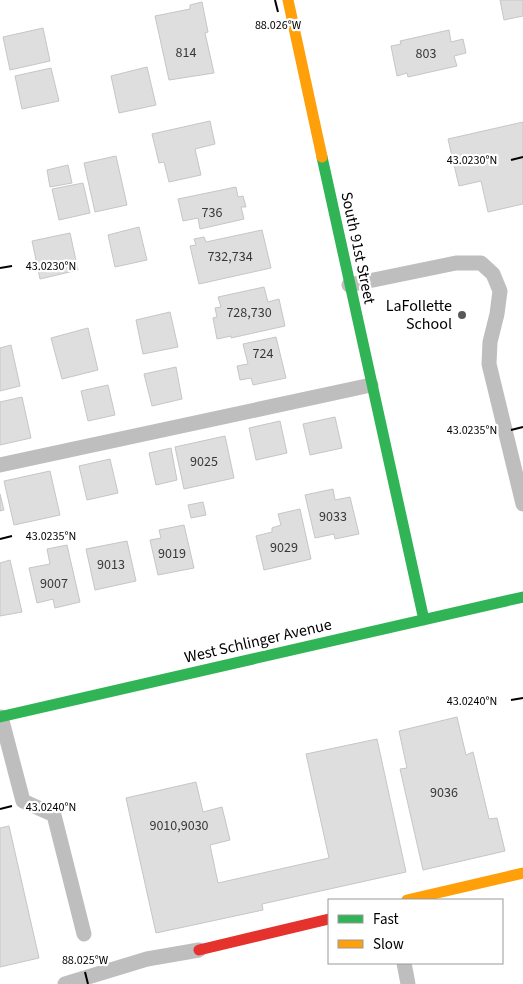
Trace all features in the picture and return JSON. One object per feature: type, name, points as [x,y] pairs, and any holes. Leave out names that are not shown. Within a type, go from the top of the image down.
[{"type":"street","name":"South 91st Street","points":[[288,0],[424,620]]},
{"type":"street","name":"West Schlinger Avenue","points":[[0,717],[523,597]]},
{"type":"street","points":[[411,899],[523,873]]},
{"type":"street","points":[[199,950],[328,919]]},
{"type":"lane","points":[[349,285],[456,263],[481,263],[493,274],[500,291],[490,342],[489,364],[523,504]]},
{"type":"lane","points":[[0,465],[371,385]]},
{"type":"lane","points":[[0,717],[23,801],[54,814],[84,934]]},
{"type":"lane","points":[[65,984],[147,959],[199,950]]},
{"type":"lane","points":[[404,964],[408,984]]},
{"type":"building","points":[[500,0],[523,0],[523,16],[504,20]]},
{"type":"building","points":[[202,2],[208,32],[205,33],[214,73],[169,80],[155,16],[190,9],[190,5]]},
{"type":"building","points":[[43,28],[50,61],[10,70],[3,37]]},
{"type":"building","points":[[449,30],[451,42],[463,39],[466,53],[454,56],[457,66],[408,77],[407,73],[397,76],[391,46],[401,44],[400,41]]},
{"type":"building","points":[[147,67],[156,105],[119,113],[111,76]]},
{"type":"building","points":[[51,68],[59,101],[22,109],[15,76]]},
{"type":"building","points":[[210,121],[215,144],[195,149],[201,175],[169,182],[164,162],[159,163],[152,134]]},
{"type":"building","points":[[523,122],[523,204],[488,212],[481,181],[459,186],[448,139]]},
{"type":"building","points":[[116,156],[127,205],[95,212],[84,163]]},
{"type":"building","points":[[68,165],[72,183],[50,187],[47,170]]},
{"type":"building","points":[[83,183],[90,213],[59,220],[52,189]]},
{"type":"building","points":[[236,187],[238,197],[243,196],[246,207],[241,207],[244,219],[200,229],[198,218],[183,221],[178,199]]},
{"type":"building","points":[[139,227],[147,260],[115,267],[108,235]]},
{"type":"building","points":[[262,230],[271,268],[199,284],[190,246],[196,245],[194,239],[204,237],[206,242]]},
{"type":"building","points":[[70,233],[78,270],[40,279],[32,241]]},
{"type":"building","points":[[264,287],[268,302],[279,299],[285,326],[231,338],[231,336],[217,339],[213,318],[217,317],[215,308],[221,307],[218,297]]},
{"type":"building","points":[[170,312],[178,347],[143,354],[136,320]]},
{"type":"building","points":[[88,328],[98,370],[62,379],[51,338]]},
{"type":"building","points":[[276,337],[286,378],[253,385],[251,378],[240,380],[237,366],[248,364],[243,344]]},
{"type":"building","points":[[11,345],[20,386],[0,391],[0,348]]},
{"type":"building","points":[[176,367],[182,399],[152,406],[144,374]]},
{"type":"building","points":[[108,385],[115,415],[88,421],[81,391]]},
{"type":"building","points":[[22,397],[31,438],[0,445],[0,402]]},
{"type":"building","points":[[335,417],[342,448],[310,455],[303,424]]},
{"type":"building","points":[[280,421],[287,453],[256,460],[249,428]]},
{"type":"building","points":[[225,436],[234,478],[184,489],[175,447]]},
{"type":"building","points":[[171,448],[177,480],[156,485],[149,453]]},
{"type":"building","points":[[110,459],[118,493],[87,500],[79,466]]},
{"type":"building","points":[[50,471],[60,515],[14,525],[4,481]]},
{"type":"building","points":[[333,489],[335,500],[350,497],[359,534],[335,539],[334,534],[315,538],[305,495]]},
{"type":"building","points":[[0,494],[4,510],[0,511]]},
{"type":"building","points":[[203,502],[206,515],[191,518],[188,505]]},
{"type":"building","points":[[300,509],[311,559],[264,570],[256,536],[272,532],[272,528],[281,525],[278,514]]},
{"type":"building","points":[[184,525],[194,568],[158,575],[150,540],[161,538],[159,530]]},
{"type":"building","points":[[127,541],[136,581],[95,590],[86,549]]},
{"type":"building","points":[[67,545],[80,602],[55,608],[53,599],[37,603],[29,568],[50,564],[47,549]]},
{"type":"building","points":[[10,560],[22,612],[0,616],[0,563]]},
{"type":"building","points":[[457,717],[466,755],[473,752],[489,819],[497,818],[505,851],[423,870],[400,769],[407,768],[399,731]]},
{"type":"building","points":[[377,739],[406,872],[262,904],[263,910],[156,933],[126,798],[196,782],[203,812],[222,807],[230,840],[210,845],[218,883],[329,858],[306,754]]},
{"type":"building","points":[[9,826],[39,958],[0,967],[0,828]]},
{"type":"traffic: fast","points":[[322,157],[424,620]]},
{"type":"traffic: fast","points":[[0,717],[523,597]]},
{"type":"traffic: slow","points":[[288,0],[322,157]]},
{"type":"traffic: slow","points":[[411,899],[523,873]]},
{"type":"traffic: jam","points":[[199,950],[328,919]]},
{"type":"place","name":"LaFollette School","points":[[462,315]]}]
